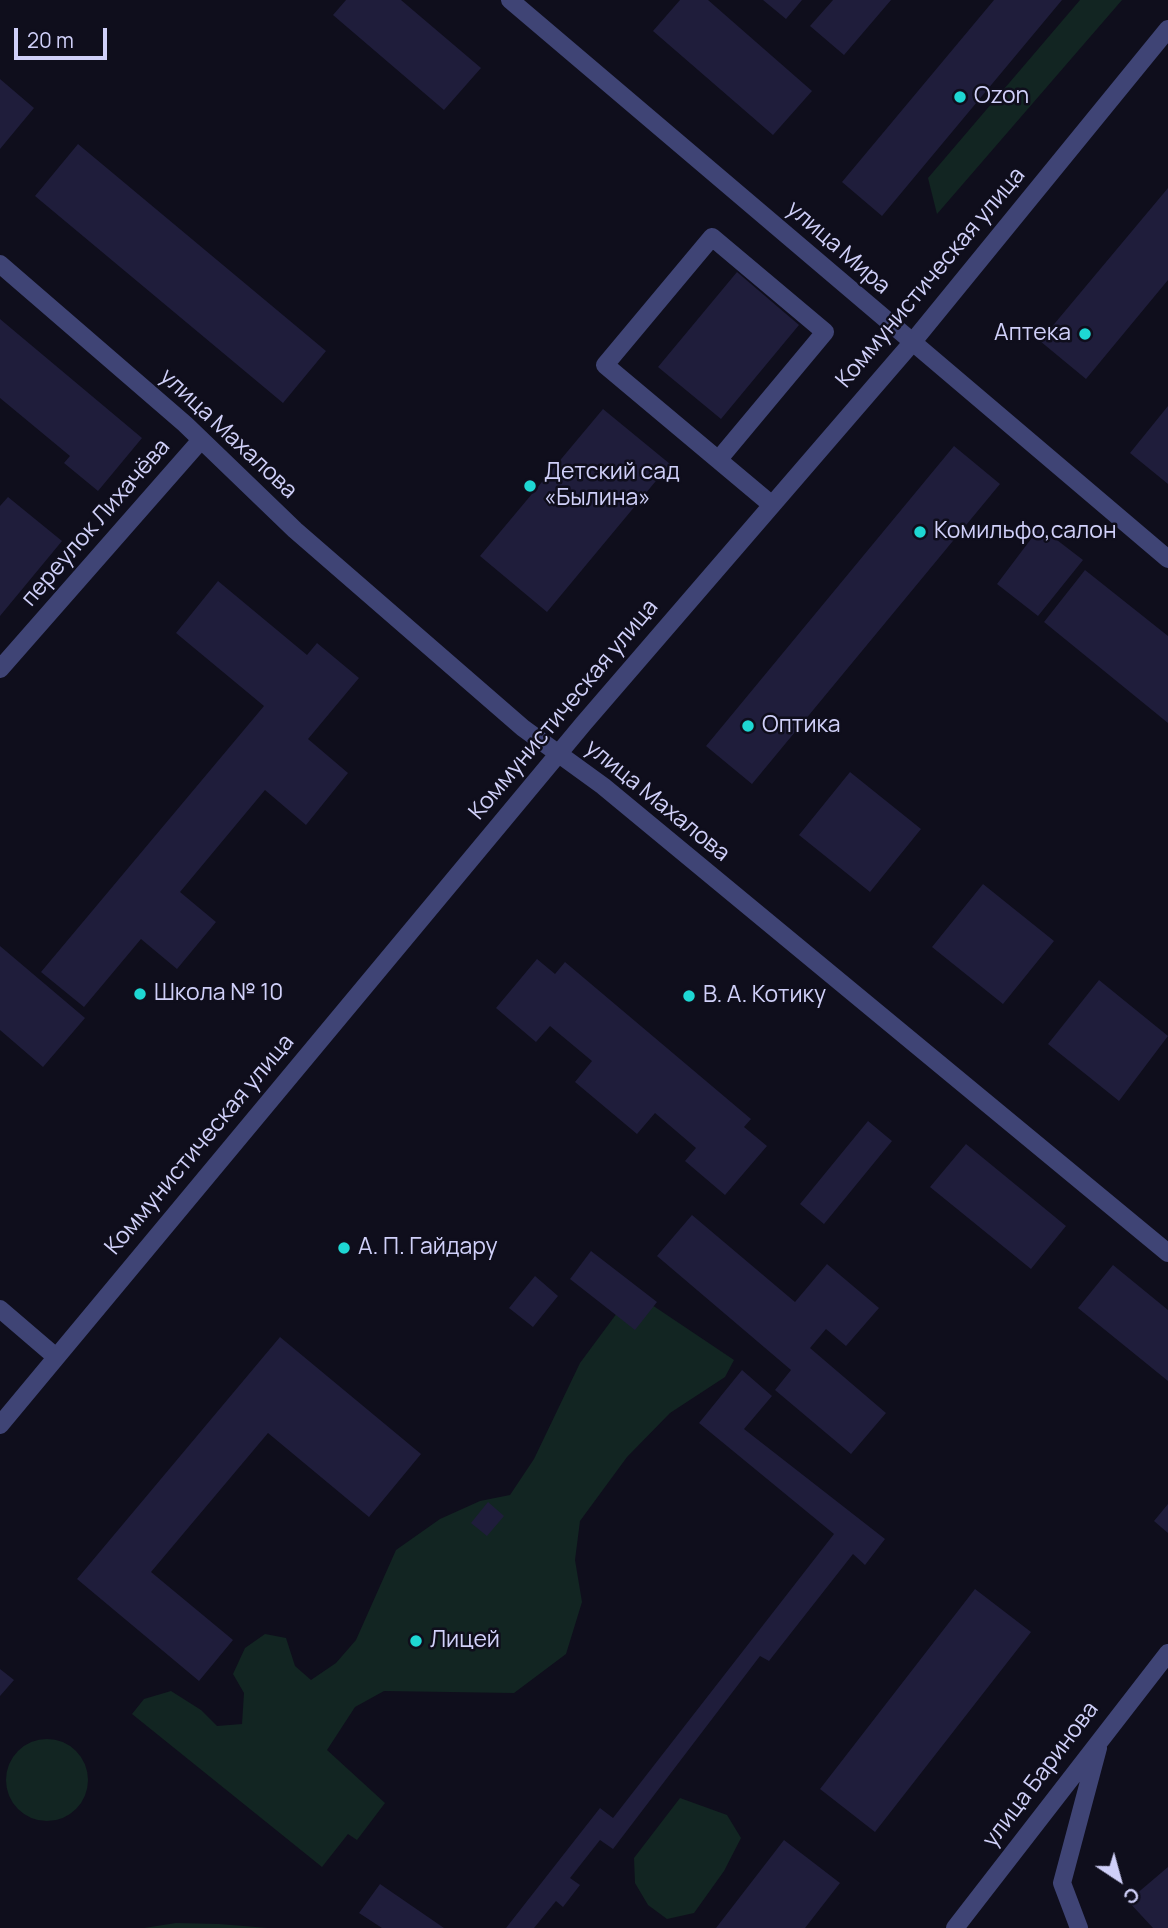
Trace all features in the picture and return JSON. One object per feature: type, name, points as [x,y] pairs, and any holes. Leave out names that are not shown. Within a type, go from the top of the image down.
[{"type":"street","name":"улица Мира","points":[[510,0],[911,344],[1168,559]]},
{"type":"street","name":"Коммунистическая улица","points":[[0,1425],[558,754],[911,344],[1168,29]]},
{"type":"street","points":[[719,459],[825,332],[712,237],[605,365],[772,505]]},
{"type":"street","name":"улица Махалова","points":[[0,264],[201,440],[295,530],[503,712],[603,786],[1168,1253]]},
{"type":"street","name":"переулок Лихачёва","points":[[0,670],[201,440]]},
{"type":"street","points":[[0,1309],[56,1357]]},
{"type":"street","name":"улица Баринова","points":[[955,1928],[1168,1653]]},
{"type":"street","points":[[1079,1928],[1062,1883],[1101,1738]]},
{"type":"green space","points":[[1080,0],[1122,0],[937,214],[928,178]]},
{"type":"green space","points":[[652,1305],[734,1360],[725,1377],[670,1413],[627,1457],[580,1521],[575,1560],[582,1602],[566,1654],[514,1693],[384,1691],[355,1707],[327,1750],[385,1803],[357,1840],[348,1834],[322,1867],[132,1714],[144,1699],[171,1691],[201,1710],[217,1726],[242,1724],[244,1693],[233,1674],[245,1648],[265,1634],[286,1638],[295,1666],[311,1680],[336,1663],[356,1640],[396,1550],[440,1519],[480,1501],[510,1495],[534,1459],[580,1363],[620,1309]]},
{"type":"green space","points":[[47,1739],[63,1742],[76,1751],[85,1764],[88,1780],[85,1796],[76,1809],[63,1818],[47,1821],[31,1818],[18,1809],[9,1796],[6,1780],[9,1764],[18,1751],[31,1742]]},
{"type":"green space","points":[[680,1798],[727,1815],[741,1838],[724,1871],[694,1913],[667,1919],[648,1905],[635,1883],[634,1858]]},
{"type":"green space","points":[[176,1923],[219,1924],[268,1928],[144,1928]]},
{"type":"building","points":[[346,0],[401,0],[481,68],[444,110],[333,15]]},
{"type":"building","points":[[680,0],[708,0],[812,91],[773,135],[653,31]]},
{"type":"building","points":[[763,0],[802,0],[786,19]]},
{"type":"building","points":[[833,0],[891,0],[844,55],[810,26]]},
{"type":"building","points":[[994,0],[1062,0],[882,216],[842,182]]},
{"type":"building","points":[[0,79],[34,108],[0,149]]},
{"type":"building","points":[[78,144],[326,351],[283,403],[35,196]]},
{"type":"building","points":[[1168,188],[1168,280],[1086,379],[1040,341]]},
{"type":"building","points":[[737,272],[799,325],[721,419],[658,367]]},
{"type":"building","points":[[0,319],[142,438],[98,491],[64,463],[70,456],[0,398]]},
{"type":"building","points":[[1168,406],[1168,484],[1130,453]]},
{"type":"building","points":[[603,409],[670,464],[547,612],[480,556]]},
{"type":"building","points":[[954,446],[1000,484],[752,784],[706,746]]},
{"type":"building","points":[[8,497],[62,541],[0,616],[0,506]]},
{"type":"building","points":[[1040,527],[1083,560],[1038,616],[997,584]]},
{"type":"building","points":[[1085,570],[1168,636],[1168,723],[1044,622]]},
{"type":"building","points":[[218,581],[307,655],[317,643],[359,678],[308,739],[348,773],[306,825],[265,790],[180,892],[216,922],[177,969],[141,939],[84,1007],[41,972],[264,706],[176,633]]},
{"type":"building","points":[[850,772],[921,829],[870,892],[799,835]]},
{"type":"building","points":[[983,884],[1054,941],[1003,1004],[932,947]]},
{"type":"building","points":[[0,946],[85,1018],[43,1067],[0,1030]]},
{"type":"building","points":[[537,959],[555,974],[565,962],[751,1119],[744,1127],[767,1146],[725,1195],[685,1161],[696,1148],[655,1113],[637,1134],[575,1082],[592,1061],[550,1026],[536,1042],[496,1008]]},
{"type":"building","points":[[1099,980],[1168,1036],[1119,1101],[1048,1044]]},
{"type":"building","points":[[868,1121],[892,1141],[824,1224],[800,1204]]},
{"type":"building","points":[[966,1144],[1066,1226],[1031,1269],[930,1187]]},
{"type":"building","points":[[692,1215],[795,1302],[827,1264],[879,1308],[846,1346],[826,1329],[810,1348],[886,1413],[851,1454],[775,1390],[791,1370],[657,1256]]},
{"type":"building","points":[[591,1251],[657,1302],[635,1330],[570,1279]]},
{"type":"building","points":[[1113,1265],[1168,1310],[1168,1381],[1078,1308]]},
{"type":"building","points":[[535,1276],[558,1296],[533,1327],[509,1308]]},
{"type":"building","points":[[280,1337],[421,1454],[369,1517],[268,1433],[151,1572],[233,1640],[199,1681],[77,1579]]},
{"type":"building","points":[[742,1370],[772,1396],[744,1429],[885,1539],[865,1565],[853,1554],[769,1661],[760,1656],[613,1849],[600,1840],[570,1878],[580,1885],[563,1907],[556,1901],[534,1928],[506,1928],[600,1808],[613,1818],[834,1534],[699,1423]]},
{"type":"building","points":[[488,1502],[504,1516],[487,1536],[471,1523]]},
{"type":"building","points":[[1168,1504],[1168,1533],[1154,1521]]},
{"type":"building","points":[[975,1589],[1031,1632],[875,1832],[820,1789]]},
{"type":"building","points":[[0,1669],[14,1680],[0,1696]]},
{"type":"building","points":[[784,1840],[840,1883],[805,1928],[716,1928]]},
{"type":"building","points":[[1168,1867],[1168,1928],[1153,1928],[1128,1901]]},
{"type":"building","points":[[380,1884],[444,1928],[382,1928],[359,1913]]},
{"type":"place","name":"Ozon","points":[[960,97]]},
{"type":"place","name":"Аптека","points":[[1085,334]]},
{"type":"place","name":"Детский сад «Былина»","points":[[530,486]]},
{"type":"place","name":"Комильфо,салон","points":[[920,532]]},
{"type":"place","name":"Оптика","points":[[748,726]]},
{"type":"place","name":"Школа № 10","points":[[140,994]]},
{"type":"place","name":"В. А. Котику","points":[[689,996]]},
{"type":"place","name":"А. П. Гайдару","points":[[344,1248]]},
{"type":"place","name":"Лицей","points":[[416,1641]]}]
